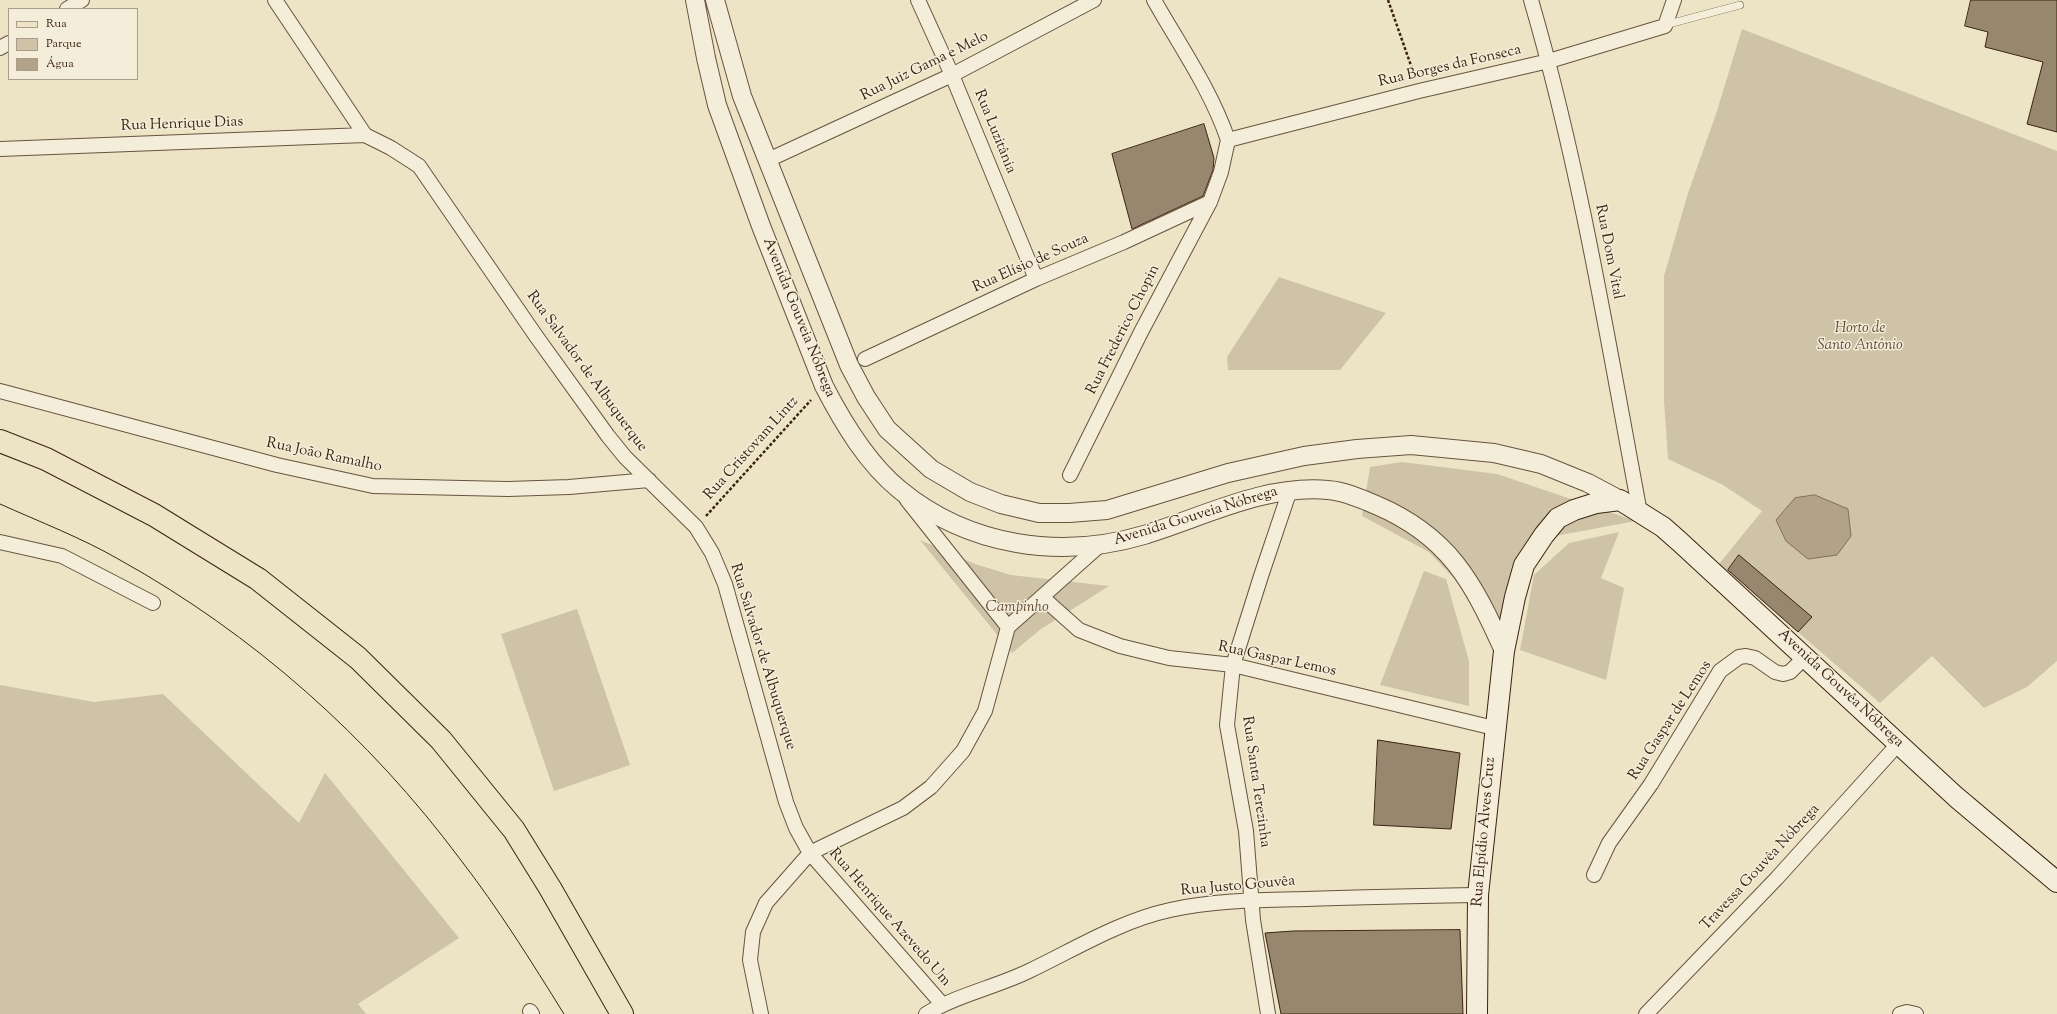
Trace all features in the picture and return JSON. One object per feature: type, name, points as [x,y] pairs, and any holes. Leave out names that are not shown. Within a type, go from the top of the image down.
[{"type":"main road","points":[[0,441],[46,459],[154,515],[258,579],[358,658],[441,740],[514,830],[550,888],[622,1014]]},
{"type":"main road","name":"Avenida Gouvêa Nóbrega","points":[[1620,500],[1662,527],[1680,542],[1806,656],[1962,802],[2057,882]]},
{"type":"main road","points":[[1504,651],[1510,619],[1524,565],[1544,535],[1558,518],[1574,510],[1596,503],[1620,500]]},
{"type":"main road","name":"Rua Elpídio Alves Cruz","points":[[1479,1012],[1478,895],[1494,728],[1504,651]]},
{"type":"street","points":[[69,8],[82,0]]},
{"type":"street","points":[[276,0],[365,136]]},
{"type":"street","name":"Avenida Gouveia Nóbrega","points":[[695,0],[717,105],[761,226],[824,386],[835,408],[857,442],[899,490],[936,514],[973,533],[1010,543],[1056,548],[1100,545],[1142,536],[1249,500],[1290,490],[1330,490],[1363,499],[1395,513],[1430,536],[1450,556],[1468,580],[1488,615],[1504,651]]},
{"type":"street","name":"Avenida Gouveia Nóbrega","points":[[715,0],[742,96],[842,350],[866,397],[887,429],[931,469],[970,492],[1001,504],[1039,513],[1069,513],[1107,510],[1228,473],[1304,456],[1411,445],[1494,453],[1541,464],[1588,483],[1620,500]]},
{"type":"street","name":"Rua Luzitânia","points":[[918,0],[952,75],[1036,279]]},
{"type":"street","name":"Rua Juiz Gama e Melo","points":[[768,160],[952,75],[1094,0]]},
{"type":"street","points":[[1154,0],[1211,99],[1220,117],[1228,140],[1221,172],[1210,202]]},
{"type":"street","name":"Rua Dom Vital","points":[[1531,0],[1549,60],[1571,153],[1640,513]]},
{"type":"street","points":[[1665,26],[1674,0]]},
{"type":"street","name":"Rua Borges da Fonseca","points":[[1228,140],[1419,90],[1549,60],[1665,26]]},
{"type":"street","name":"Rua Henrique Dias","points":[[0,149],[365,136]]},
{"type":"street","name":"Rua Salvador de Albuquerque","points":[[365,136],[391,148],[419,166],[536,336],[608,436],[625,457],[696,527],[712,553],[725,584],[786,802],[796,828],[810,853]]},
{"type":"street","name":"Rua Elísio de Souza","points":[[865,359],[1036,279],[1124,242],[1210,202]]},
{"type":"street","name":"Rua Frederico Chopin","points":[[1070,475],[1141,332],[1210,202]]},
{"type":"street","name":"Rua João Ramalho","points":[[0,391],[277,465],[373,486],[508,489],[569,487],[649,480]]},
{"type":"street","points":[[899,490],[1008,627]]},
{"type":"street","name":"Rua Santa Terezinha","points":[[1268,1014],[1251,900],[1246,830],[1227,725],[1233,665],[1290,490]]},
{"type":"street","points":[[0,542],[62,556],[153,603]]},
{"type":"street","points":[[761,1014],[750,960],[753,932],[766,903],[810,853],[903,808],[931,787],[963,751],[985,711],[1008,627],[1100,545]]},
{"type":"street","name":"Rua Gaspar Lemos","points":[[1042,597],[1079,630],[1120,646],[1169,658],[1233,665],[1494,728]]},
{"type":"street","name":"Rua Gaspar de Lemos","points":[[1594,875],[1609,843],[1651,784],[1720,671],[1739,657],[1746,656],[1755,658],[1775,672],[1783,674],[1790,672],[1806,656]]},
{"type":"street","name":"Travessa Gouvêa Nóbrega","points":[[1646,1014],[1777,878],[1898,743]]},
{"type":"street","name":"Rua Henrique Azevedo Um","points":[[810,853],[942,1004]]},
{"type":"street","name":"Rua Justo Gouvêa","points":[[926,1014],[942,1004],[982,991],[1029,972],[1082,944],[1136,920],[1169,910],[1200,905],[1251,900],[1478,895]]},
{"type":"street","points":[[1900,1014],[1907,1012],[1916,1014]]},
{"type":"lane","name":"Rua Borges da Fonseca","points":[[1665,26],[1740,5]]},
{"type":"path","points":[[1388,0],[1419,90]]},
{"type":"path","name":"Rua Cristovam Lintz","points":[[696,527],[824,386]]},
{"type":"green space","name":"Horto de Santo Antônio","points":[[1742,29],[2057,151],[2057,661],[2027,687],[1984,708],[1932,656],[1880,703],[1719,564],[1762,511],[1723,485],[1668,459],[1664,400],[1664,276],[1688,193],[1716,114]]},
{"type":"green space","points":[[1279,277],[1386,313],[1340,370],[1228,370],[1227,357]]},
{"type":"green space","points":[[1402,462],[1497,474],[1636,521],[1555,536],[1532,566],[1503,657],[1462,587],[1429,552],[1362,516],[1370,467]]},
{"type":"green space","points":[[1619,532],[1601,578],[1624,588],[1606,680],[1520,650],[1534,575],[1569,543]]},
{"type":"green space","name":"Campinho","points":[[920,540],[975,564],[1011,575],[1109,586],[1041,629],[1012,653]]},
{"type":"green space","points":[[1424,571],[1446,579],[1469,661],[1469,706],[1380,685]]},
{"type":"green space","points":[[577,609],[630,765],[554,791],[501,634]]},
{"type":"green space","points":[[0,685],[94,702],[163,694],[299,823],[325,773],[459,938],[358,1004],[366,1014],[0,1014]]},
{"type":"water","points":[[1815,495],[1848,509],[1851,536],[1837,555],[1808,559],[1786,541],[1776,520],[1795,498]]},
{"type":"building","points":[[1971,0],[2057,0],[2057,132],[2027,124],[2043,62],[1985,47],[1988,32],[1965,26]]},
{"type":"building","points":[[1204,124],[1214,158],[1213,170],[1203,196],[1132,229],[1112,154]]},
{"type":"building","points":[[1739,555],[1812,617],[1798,632],[1728,570]]},
{"type":"building","points":[[1378,740],[1460,753],[1451,829],[1374,825]]},
{"type":"building","points":[[1460,930],[1463,1014],[1281,1014],[1265,933],[1293,931]]},
{"type":"tram line","points":[[0,504],[91,544],[169,589],[262,655],[306,692],[348,730],[425,814],[488,896],[564,1014]]}]
